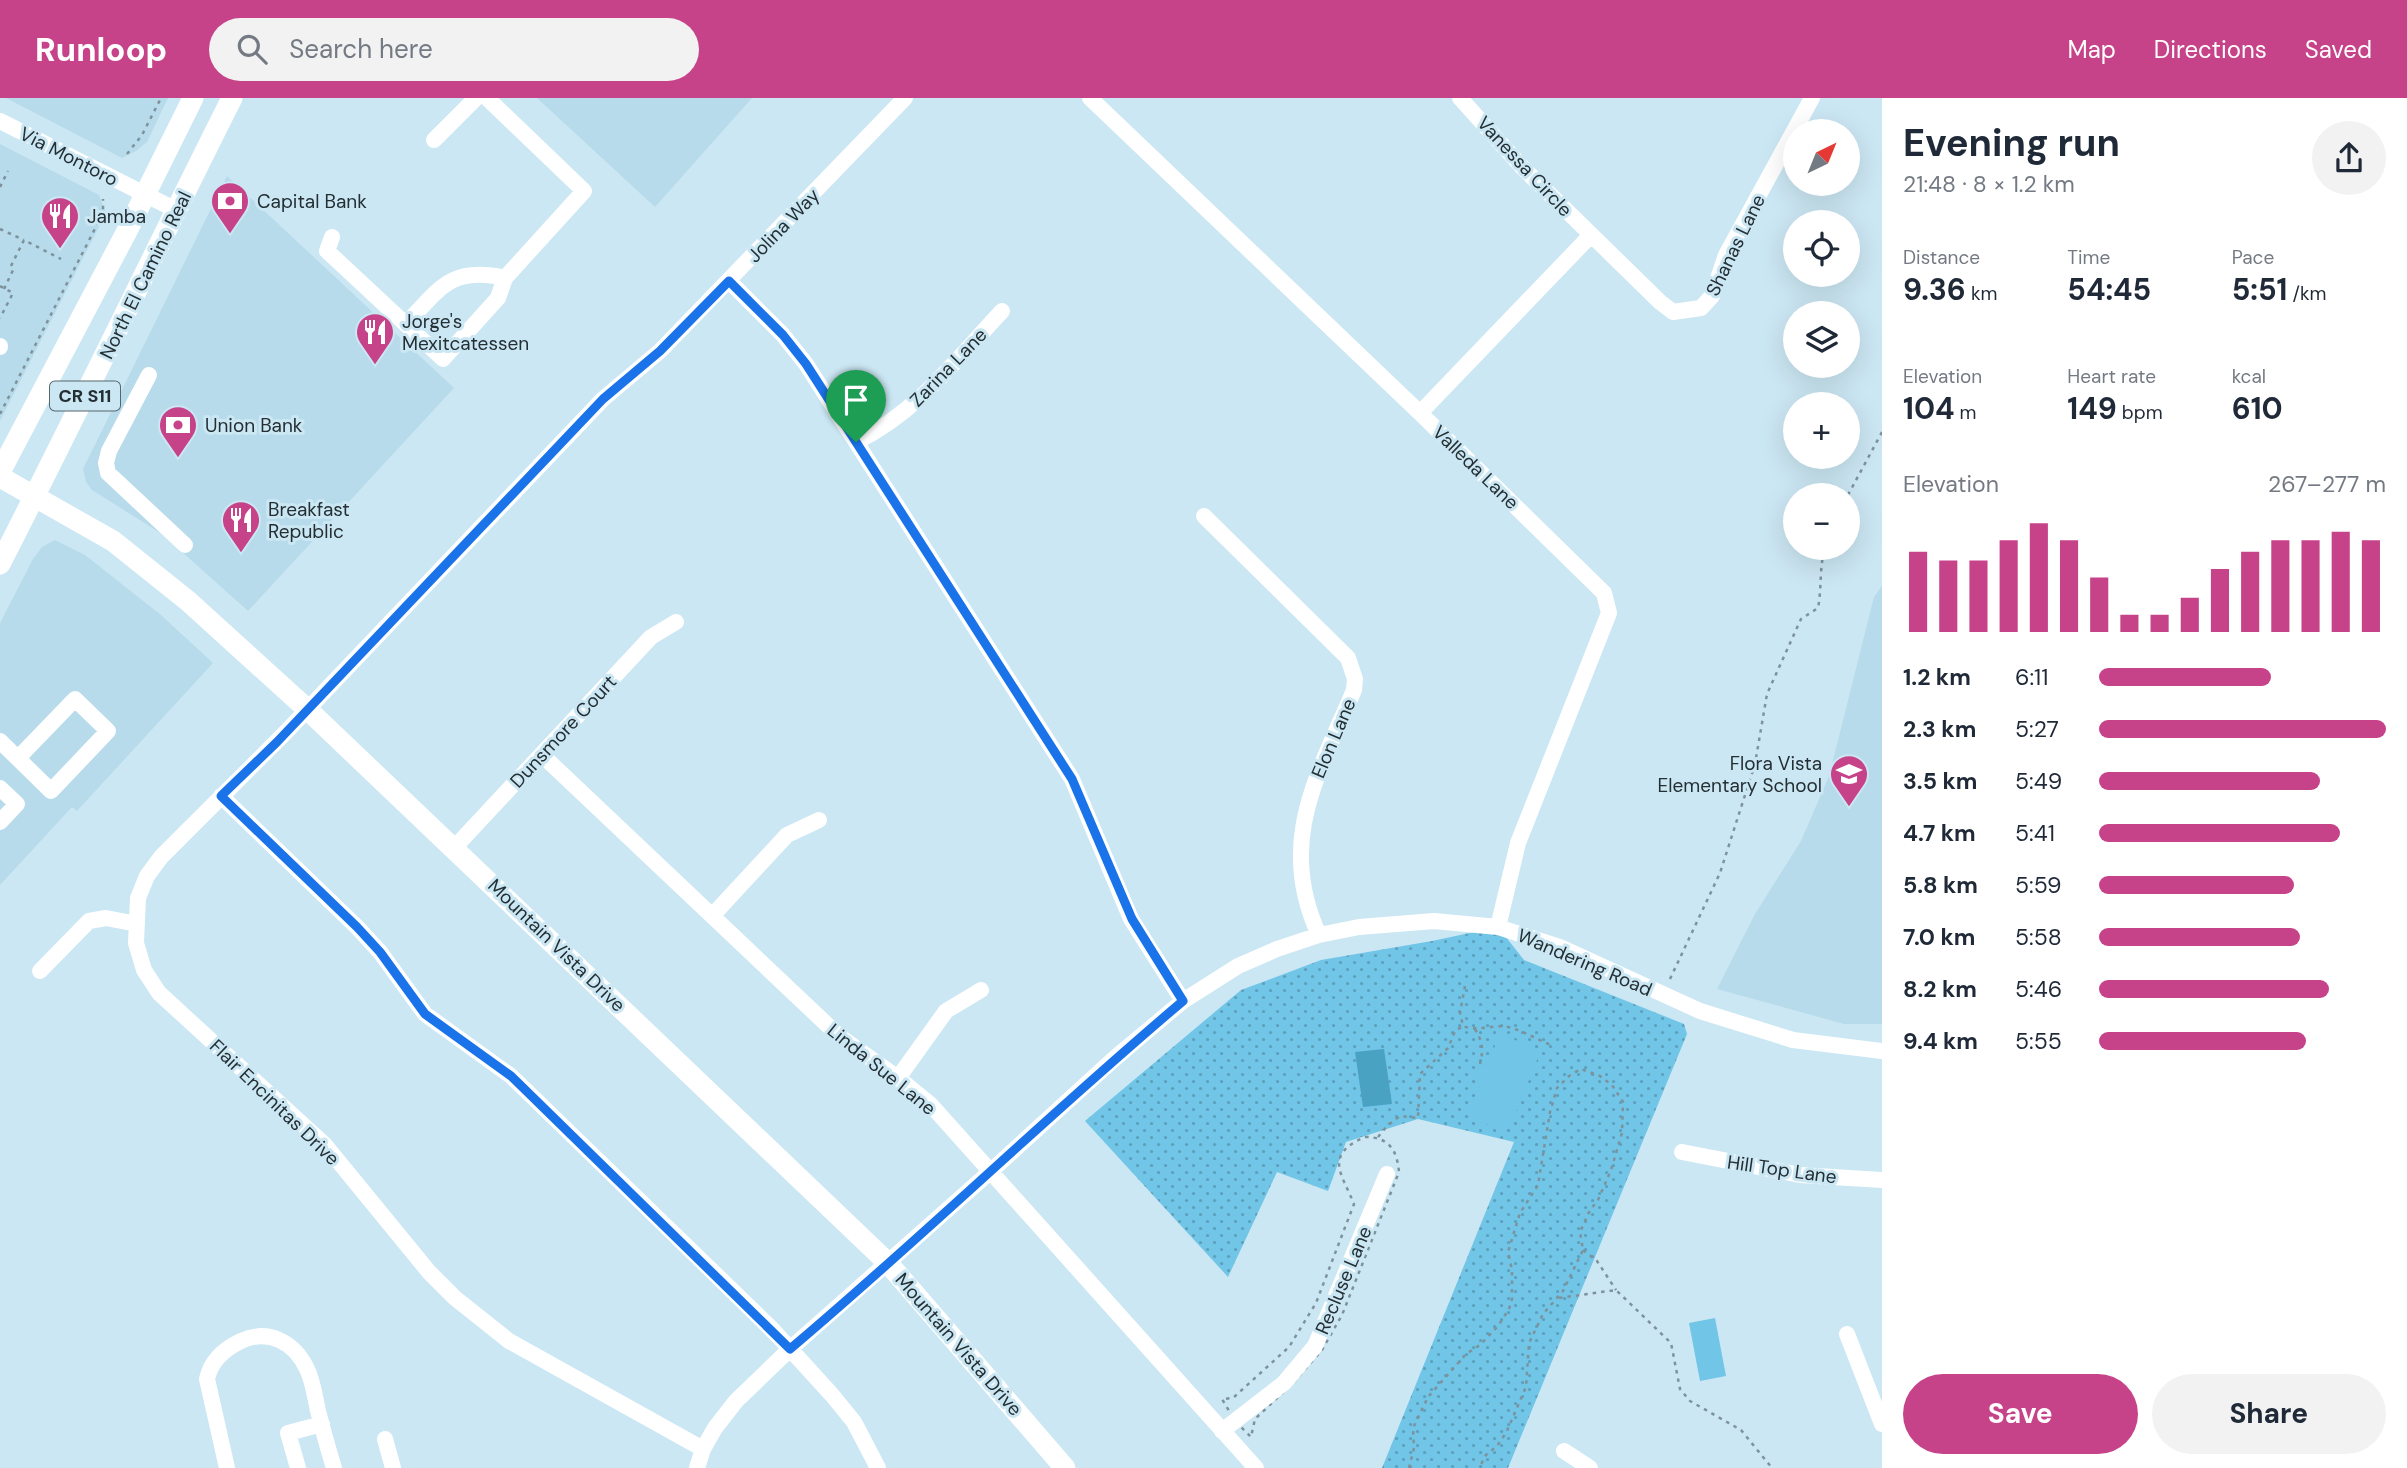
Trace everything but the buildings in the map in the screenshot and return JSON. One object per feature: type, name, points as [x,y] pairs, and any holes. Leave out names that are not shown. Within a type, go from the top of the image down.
[{"type":"main road","name":"North El Camino Real","points":[[0,475],[193,98]]},
{"type":"main road","name":"North El Camino Real","points":[[0,564],[232,98]]},
{"type":"main road","name":"Mountain Vista Drive","points":[[0,475],[113,541],[188,601],[307,709],[455,847],[887,1262],[1065,1468]]},
{"type":"street","points":[[434,140],[475,98]]},
{"type":"street","points":[[332,237],[327,251],[443,359],[498,298],[505,278],[584,191],[487,98]]},
{"type":"street","name":"Jolina Way","points":[[307,709],[603,399],[660,351],[905,98]]},
{"type":"street","name":"Valleda Lane","points":[[1090,98],[1604,593],[1609,612],[1518,843],[1498,927]]},
{"type":"street","name":"Vanessa Circle","points":[[1460,98],[1522,166],[1591,235]]},
{"type":"street","name":"Shanas Lane","points":[[1591,235],[1673,312],[1701,308],[1712,296],[1726,255],[1812,98]]},
{"type":"street","name":"Via Montoro","points":[[0,121],[176,210]]},
{"type":"street","points":[[1420,413],[1591,235]]},
{"type":"street","points":[[406,324],[438,290],[456,278],[482,273],[505,278]]},
{"type":"street","points":[[729,281],[783,335],[806,364],[1072,779],[1132,919],[1183,1001]]},
{"type":"street","name":"Zarina Lane","points":[[856,442],[882,429],[921,398],[1002,311]]},
{"type":"street","points":[[149,375],[108,451],[108,473],[185,545]]},
{"type":"street","name":"Elon Lane","points":[[1204,516],[1348,658],[1355,679],[1354,690],[1311,790],[1301,830],[1300,857],[1310,915],[1320,935]]},
{"type":"street","name":"Dunsmore Court","points":[[455,847],[651,637],[676,622]]},
{"type":"street","points":[[0,741],[51,791],[108,731],[75,699],[18,758]]},
{"type":"street","name":"Flair Encinitas Drive","points":[[307,709],[161,857],[147,876],[138,898],[136,943],[144,970],[159,993],[325,1145],[429,1272],[455,1298],[509,1340],[704,1449]]},
{"type":"street","name":"Linda Sue Lane","points":[[541,755],[839,1036],[931,1105],[1228,1426],[1256,1468]]},
{"type":"street","points":[[0,788],[17,804],[0,822]]},
{"type":"street","points":[[221,796],[357,927],[380,952],[425,1014],[511,1076],[790,1349],[854,1422],[878,1468]]},
{"type":"street","points":[[712,916],[787,835],[819,820]]},
{"type":"street","points":[[40,971],[89,921],[106,918],[137,924]]},
{"type":"street","name":"Wandering Road","points":[[697,1468],[715,1427],[736,1401],[790,1349],[1116,1057],[1183,1001],[1238,966],[1277,949],[1320,935],[1360,927],[1434,921],[1498,927],[1560,947],[1700,1011],[1793,1040],[1872,1052],[1882,1051]]},
{"type":"street","points":[[898,1078],[946,1011],[981,990]]},
{"type":"street","name":"Hill Top Lane","points":[[1682,1152],[1800,1175],[1882,1180]]},
{"type":"street","name":"Recluse Lane","points":[[1228,1426],[1284,1383],[1315,1346],[1387,1174]]},
{"type":"street","points":[[1847,1334],[1882,1424]]},
{"type":"street","points":[[228,1468],[207,1379],[209,1367],[222,1352],[243,1340],[265,1335],[294,1349],[307,1370],[334,1468]]},
{"type":"street","points":[[298,1468],[288,1433],[322,1424]]},
{"type":"street","points":[[385,1439],[393,1468]]},
{"type":"street","points":[[1564,1451],[1590,1468]]},
{"type":"path","points":[[127,154],[142,135],[160,98]]},
{"type":"path","points":[[0,187],[8,171]]},
{"type":"path","points":[[0,414],[103,213],[103,199]]},
{"type":"path","points":[[0,229],[61,259]]},
{"type":"path","points":[[0,318],[13,293],[2,288],[24,240]]},
{"type":"path","points":[[1854,483],[1882,432]]},
{"type":"path","points":[[1663,995],[1720,873],[1755,764],[1768,694],[1801,619],[1818,608],[1822,591],[1821,560]]},
{"type":"path","points":[[1463,1026],[1461,1013],[1465,986]]},
{"type":"path","points":[[1228,1426],[1222,1399],[1233,1398],[1289,1347],[1316,1303],[1349,1224],[1354,1204],[1340,1178],[1342,1152],[1351,1143],[1365,1137],[1378,1137],[1400,1116],[1418,1118],[1420,1074],[1448,1048],[1455,1031],[1463,1026],[1475,1029],[1491,1026],[1509,1028],[1551,1045]]},
{"type":"path","points":[[1475,1029],[1482,1041],[1483,1056],[1480,1064]]},
{"type":"path","points":[[1409,1468],[1414,1448],[1413,1428],[1428,1396],[1466,1354],[1480,1345],[1498,1326],[1509,1309],[1512,1299],[1512,1270],[1508,1252],[1520,1213],[1538,1185],[1547,1126],[1557,1088],[1581,1069],[1600,1076],[1612,1085],[1623,1102],[1623,1124],[1611,1170],[1580,1232],[1583,1250],[1563,1291],[1543,1314],[1529,1343],[1526,1387],[1506,1433],[1486,1455],[1479,1468]]},
{"type":"path","points":[[1583,1250],[1597,1261],[1616,1290],[1671,1343],[1680,1389],[1690,1401],[1741,1430],[1772,1468]]},
{"type":"path","points":[[1557,1298],[1616,1290]]},
{"type":"shaded area","points":[[6,98],[168,98],[147,142],[122,158]]},
{"type":"shaded area","points":[[537,98],[752,98],[655,207]]},
{"type":"shaded area","points":[[0,144],[99,195],[106,213],[0,421]]},
{"type":"shaded area","points":[[227,176],[454,388],[248,611],[162,534],[92,490],[86,482],[83,469]]},
{"type":"shaded area","points":[[55,540],[85,555],[161,615],[213,663],[77,811],[72,807],[0,885],[0,623],[33,559],[42,547]]},
{"type":"shaded area","name":"Flora Vista Elementary School","points":[[1882,586],[1882,1024],[1844,1024],[1717,989],[1755,914],[1801,841],[1829,776],[1874,597]]},
{"type":"shaded area","points":[[1498,927],[1524,960],[1684,1024],[1687,1034],[1508,1468],[1382,1468],[1514,1142],[1418,1119],[1346,1142],[1328,1191],[1277,1172],[1228,1277],[1085,1121],[1241,990],[1321,960]]},
{"type":"shaded area","points":[[1504,1035],[1535,1049],[1539,1055],[1511,1124],[1500,1131],[1476,1119],[1470,1107],[1481,1083],[1474,1079],[1480,1064],[1487,1066],[1498,1038]]},
{"type":"shaded area","points":[[1384,1049],[1392,1104],[1363,1107],[1355,1052]]},
{"type":"shaded area","points":[[1715,1318],[1726,1376],[1700,1381],[1689,1323]]},
{"type":"place","name":"Capital Bank","points":[[230,235]]},
{"type":"place","name":"Jamba","points":[[60,250]]},
{"type":"place","name":"Jorge's Mexitcatessen","points":[[375,366]]},
{"type":"place","name":"Union Bank","points":[[178,459]]},
{"type":"place","name":"Breakfast Republic","points":[[241,554]]},
{"type":"place","name":"Flora Vista Elementary School","points":[[1849,808]]},
{"type":"route","points":[[729,281],[783,335],[806,364],[856,442],[1072,779],[1132,919],[1183,1001],[1116,1057],[790,1349],[511,1076],[425,1014],[380,952],[357,927],[221,796],[277,742],[603,399],[660,351],[729,281]]}]
